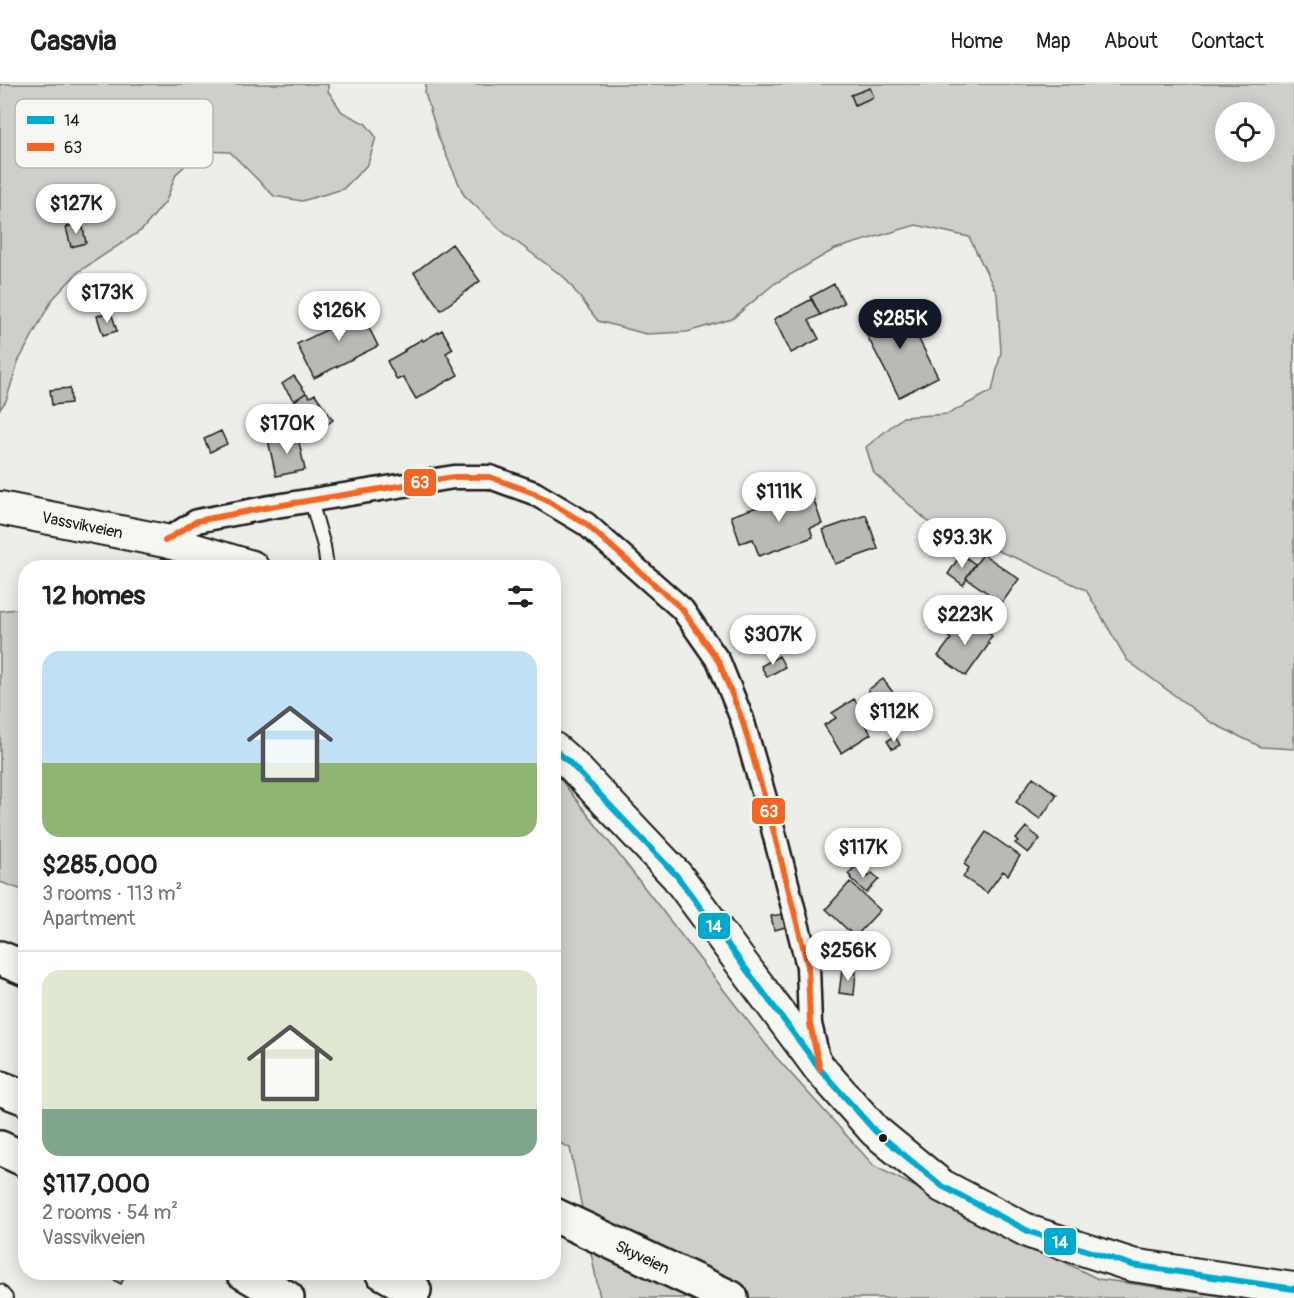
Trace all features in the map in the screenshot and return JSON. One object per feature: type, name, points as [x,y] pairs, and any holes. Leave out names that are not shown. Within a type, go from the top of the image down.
[{"type":"highway","points":[[0,958],[18,966]]},
{"type":"highway","points":[[0,1088],[18,1095]]},
{"type":"highway","points":[[0,1148],[18,1156]]},
{"type":"highway","name":"Skyveien","points":[[561,1218],[731,1298]]},
{"type":"highway","points":[[257,1280],[287,1298]]},
{"type":"highway","points":[[396,1280],[414,1290]]},
{"type":"street","points":[[165,541],[197,521],[454,477],[490,477],[534,493],[586,524],[682,609],[719,662],[742,718],[808,966],[810,1024],[820,1069]]},
{"type":"street","name":"Vassvikveien","points":[[0,508],[165,541],[229,560]]},
{"type":"street","points":[[561,755],[677,876],[820,1069],[875,1131],[942,1186],[1030,1232],[1132,1264],[1294,1289]]},
{"type":"lane","points":[[311,501],[326,560]]},
{"type":"lane","points":[[0,1291],[6,1298]]},
{"type":"shaded area","points":[[0,84],[328,84],[328,91],[342,112],[366,124],[376,137],[368,164],[343,189],[302,201],[274,196],[230,152],[213,151],[213,99],[15,99],[15,168],[183,168],[176,174],[166,201],[142,230],[78,272],[52,300],[18,362],[6,401],[0,409]]},
{"type":"shaded area","points":[[426,84],[1294,84],[1294,749],[1261,747],[1212,723],[1127,660],[1086,590],[1021,560],[932,525],[874,473],[866,447],[903,417],[948,414],[992,391],[1001,352],[997,294],[969,237],[916,225],[835,249],[774,284],[732,319],[687,332],[646,334],[598,321],[565,278],[502,231],[464,195],[439,139],[425,93]]},
{"type":"shaded area","points":[[18,609],[18,888],[0,882],[0,611]]},
{"type":"shaded area","points":[[561,780],[775,1056],[874,1166],[1098,1279],[1236,1298],[600,1298],[570,1148],[561,1144]]},
{"type":"building","points":[[870,88],[874,97],[855,105],[851,95]]},
{"type":"building","points":[[82,223],[86,243],[71,247],[66,227]]},
{"type":"building","points":[[452,244],[480,281],[441,310],[414,273]]},
{"type":"building","points":[[834,284],[844,303],[820,315],[810,297]]},
{"type":"building","points":[[812,299],[820,315],[809,320],[819,339],[791,353],[774,319]]},
{"type":"building","points":[[358,301],[378,346],[314,378],[297,344],[345,321],[340,310]]},
{"type":"building","points":[[901,304],[938,377],[899,397],[861,324]]},
{"type":"building","points":[[111,312],[117,331],[103,335],[97,316]]},
{"type":"building","points":[[442,330],[453,349],[446,353],[458,375],[416,399],[403,377],[397,380],[387,361],[422,339],[423,341]]},
{"type":"building","points":[[294,376],[306,393],[294,401],[282,384]]},
{"type":"building","points":[[70,388],[71,403],[52,405],[50,390]]},
{"type":"building","points":[[306,393],[310,397],[315,394],[333,420],[316,432],[294,401]]},
{"type":"building","points":[[221,431],[227,444],[210,452],[204,439]]},
{"type":"building","points":[[297,433],[305,470],[276,476],[268,440]]},
{"type":"building","points":[[810,489],[822,524],[810,528],[813,537],[759,556],[753,539],[740,543],[731,516]]},
{"type":"building","points":[[866,515],[878,549],[835,564],[823,530]]},
{"type":"building","points":[[961,554],[975,564],[963,585],[948,574]]},
{"type":"building","points":[[983,554],[1019,579],[1002,603],[966,578]]},
{"type":"building","points":[[970,619],[992,636],[987,643],[989,644],[966,676],[938,656],[951,639],[943,633],[953,620],[961,627]]},
{"type":"building","points":[[779,656],[785,667],[767,677],[761,666]]},
{"type":"building","points":[[883,679],[903,706],[899,709],[904,715],[894,722],[868,690]]},
{"type":"building","points":[[854,699],[863,712],[859,715],[871,734],[841,753],[824,725],[836,718],[832,713]]},
{"type":"building","points":[[895,736],[900,745],[892,749],[887,741]]},
{"type":"building","points":[[1033,777],[1057,795],[1040,819],[1016,802]]},
{"type":"building","points":[[1026,827],[1040,839],[1028,853],[1015,843]]},
{"type":"building","points":[[986,832],[1020,856],[1008,875],[1003,871],[987,893],[963,877],[969,868],[964,864]]},
{"type":"building","points":[[856,866],[868,877],[872,873],[879,879],[866,893],[848,874]]},
{"type":"building","points":[[850,882],[880,910],[855,937],[826,909]]},
{"type":"building","points":[[783,914],[786,927],[774,930],[771,916]]},
{"type":"building","points":[[842,970],[856,971],[854,995],[839,993]]},
{"type":"transit line","name":"63","points":[[165,541],[197,521],[454,477],[490,477],[534,493],[586,524],[682,609],[719,662],[742,719],[768,809],[808,966],[810,1024],[820,1069]]},
{"type":"transit line","name":"14","points":[[561,755],[677,876],[820,1069],[875,1131],[942,1186],[1030,1232],[1132,1265],[1294,1289]]}]
